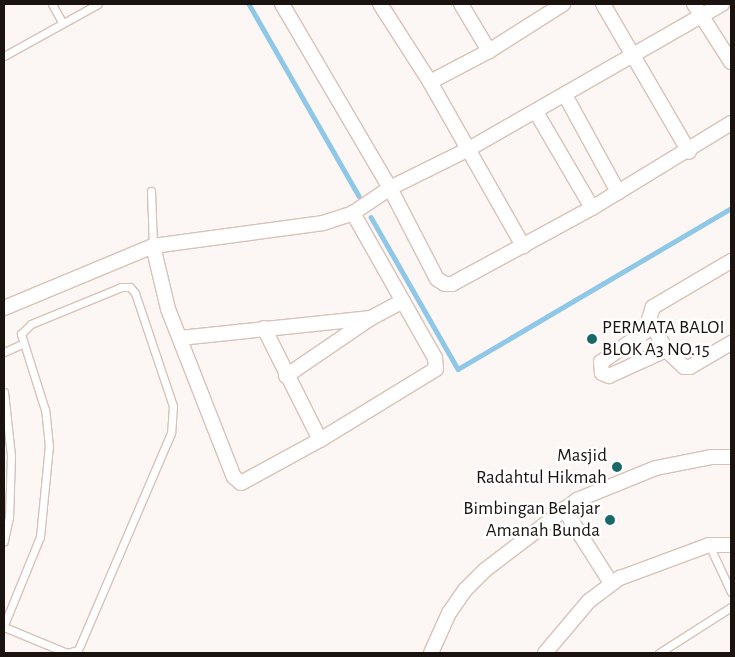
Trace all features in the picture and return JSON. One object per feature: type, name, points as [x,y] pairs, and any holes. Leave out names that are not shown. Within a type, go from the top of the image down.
[{"type":"street","points":[[282,4],[390,188],[442,283],[452,284],[592,208],[689,152],[731,123]]},
{"type":"street","points":[[380,4],[430,82],[523,246]]},
{"type":"street","points":[[461,4],[490,51]]},
{"type":"street","points":[[430,82],[490,51],[540,9],[563,4]]},
{"type":"street","points":[[603,4],[634,54],[689,152]]},
{"type":"street","points":[[4,308],[153,246],[323,223],[353,214],[390,188],[467,150],[634,54],[697,9],[722,4]]},
{"type":"street","points":[[697,9],[731,62]]},
{"type":"street","points":[[565,94],[618,192]]},
{"type":"street","points":[[536,112],[592,208]]},
{"type":"street","points":[[153,246],[168,309],[238,482],[245,482],[320,440],[436,369],[435,358],[401,302],[353,214]]},
{"type":"street","points":[[731,260],[653,308],[649,316],[652,327],[666,350],[688,368],[731,343]]},
{"type":"street","points":[[286,376],[371,318],[401,302]]},
{"type":"street","points":[[180,338],[371,318]]},
{"type":"street","points":[[652,327],[602,360],[599,366],[602,373],[610,376],[666,350]]},
{"type":"street","points":[[264,328],[286,376],[320,440]]},
{"type":"street","points":[[431,653],[449,613],[465,590],[485,570],[564,509],[615,482],[656,468],[693,459],[731,456]]},
{"type":"street","points":[[564,509],[611,583]]},
{"type":"street","points":[[545,653],[589,601],[611,583],[710,546],[731,544]]},
{"type":"lane","points":[[52,4],[62,22]]},
{"type":"lane","points":[[4,56],[62,22],[98,4]]},
{"type":"lane","points":[[151,191],[153,246]]},
{"type":"lane","points":[[121,287],[130,287],[135,293],[174,414],[171,433],[78,650],[67,653],[4,626],[40,537],[49,446],[45,410],[22,344],[21,334],[31,324],[121,287]]},
{"type":"lane","points":[[4,352],[22,344]]},
{"type":"lane","points":[[4,392],[11,455],[9,517],[4,540]]},
{"type":"lane","points":[[710,546],[731,592]]},
{"type":"lane","points":[[659,653],[731,607]]},
{"type":"waterway","points":[[249,4],[359,196]]},
{"type":"waterway","points":[[371,217],[458,369],[731,208]]},
{"type":"place","name":"PERMATA BALOI BLOK A3 NO.15","points":[[592,339]]},
{"type":"place","name":"Masjid Radahtul Hikmah","points":[[617,467]]},
{"type":"place","name":"Bimbingan Belajar Amanah Bunda","points":[[610,520]]}]
